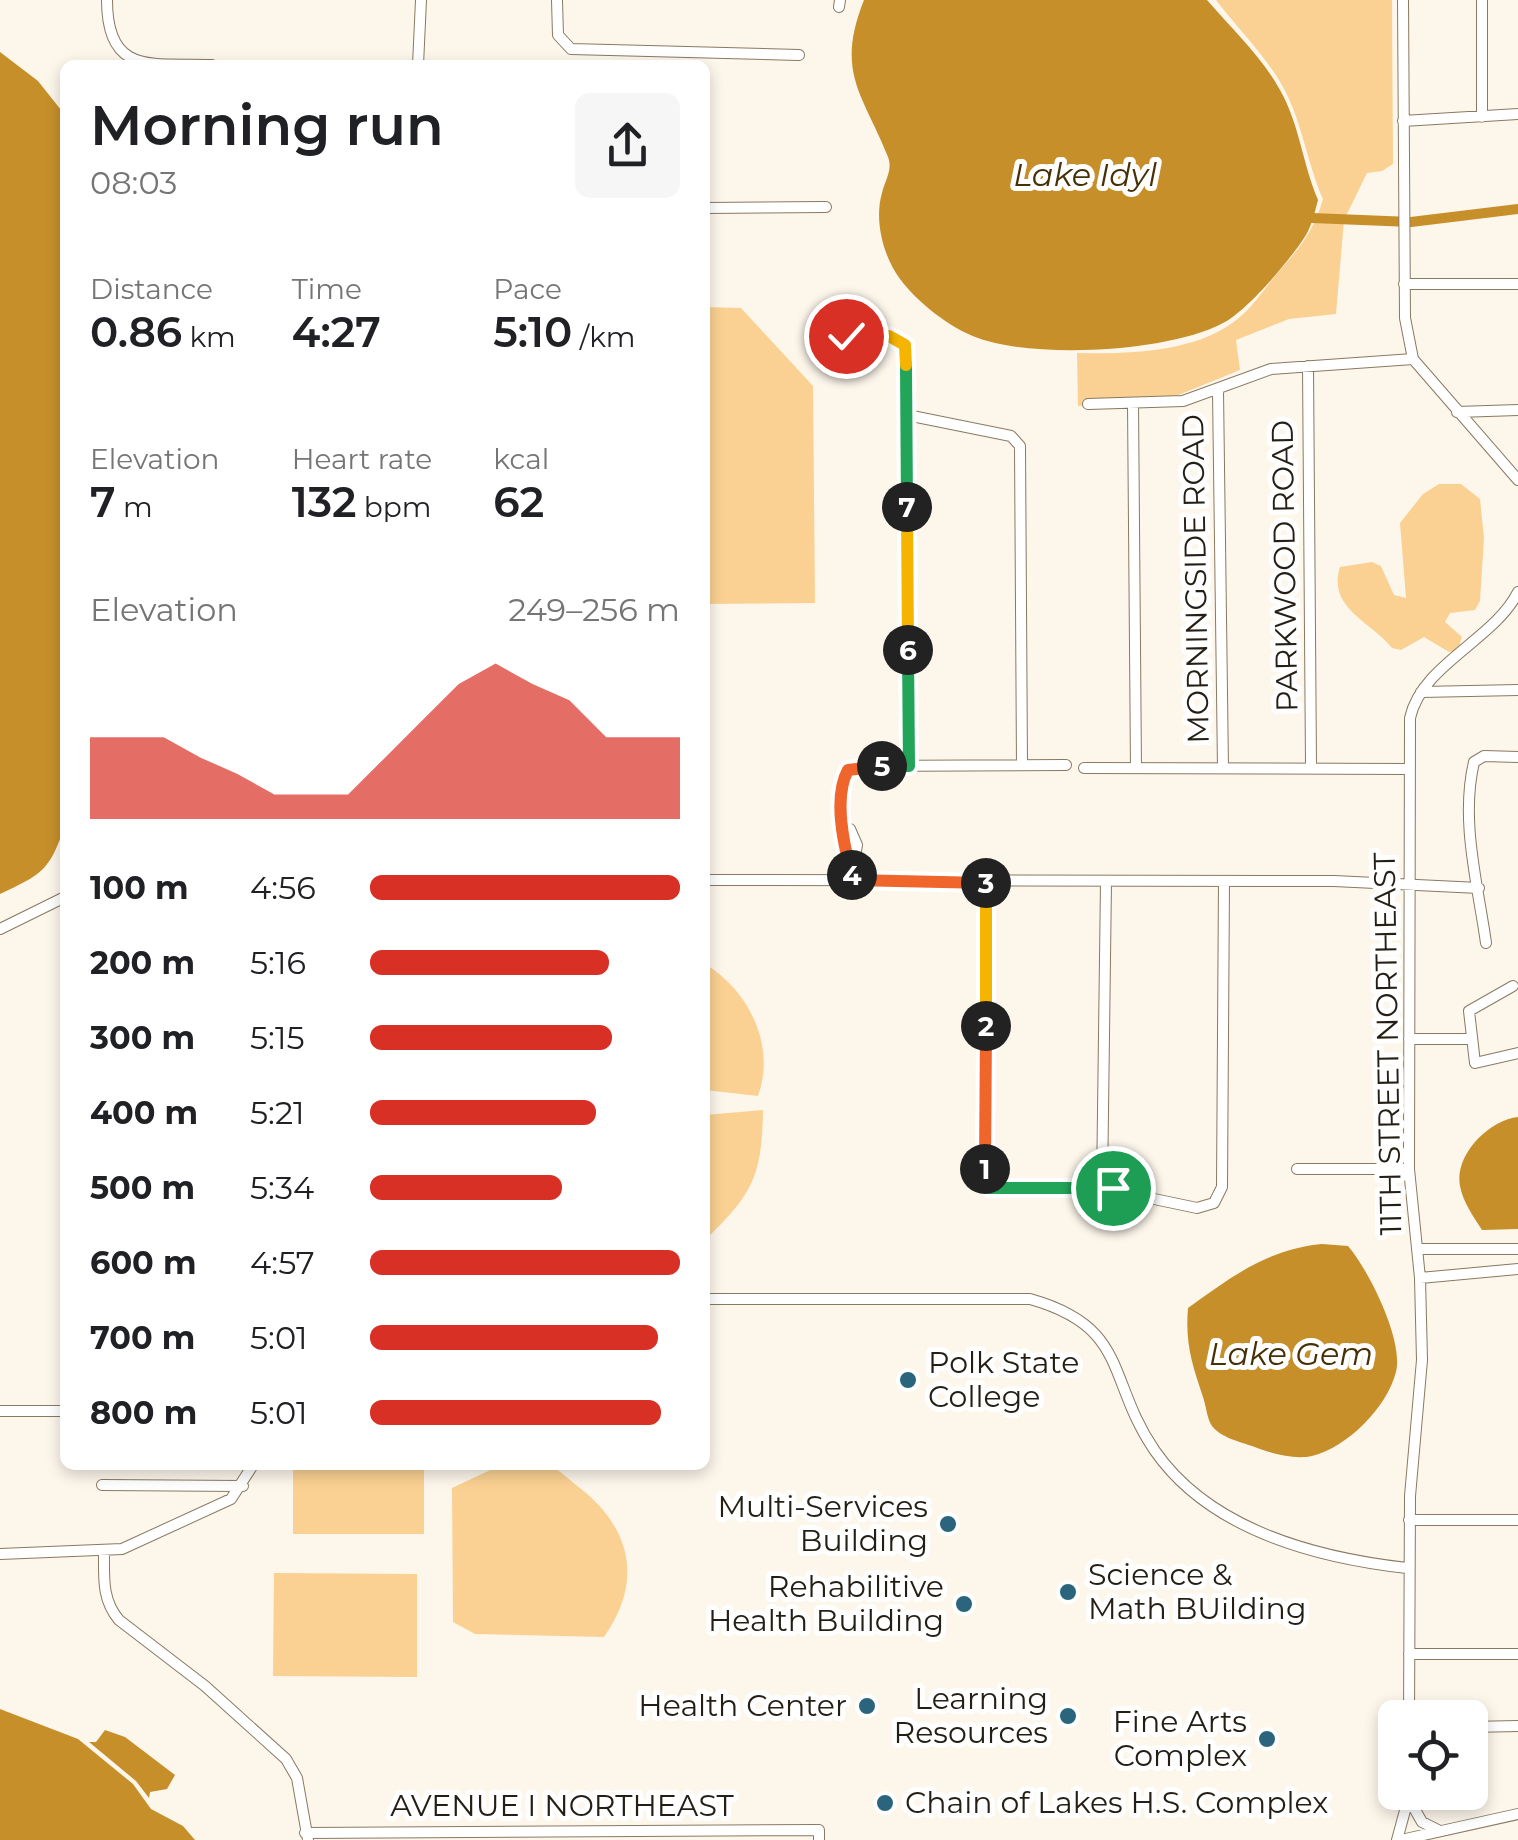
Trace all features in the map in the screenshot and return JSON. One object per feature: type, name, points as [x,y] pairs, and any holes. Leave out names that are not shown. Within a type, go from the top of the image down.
[{"type":"street","points":[[108,0],[108,32],[120,52],[140,60]]},
{"type":"street","points":[[418,60],[421,0]]},
{"type":"street","points":[[557,0],[561,43],[571,49],[799,55]]},
{"type":"street","points":[[1402,0],[1405,326],[1413,359],[1518,480]]},
{"type":"street","points":[[1482,0],[1482,117]]},
{"type":"street","points":[[1402,121],[1518,114]]},
{"type":"street","points":[[710,208],[826,206]]},
{"type":"street","points":[[1404,284],[1518,284]]},
{"type":"street","points":[[846,336],[889,336],[905,345],[909,766]]},
{"type":"street","points":[[1088,404],[1182,401],[1271,369],[1413,359]]},
{"type":"street","name":"PARKWOOD ROAD","points":[[1308,366],[1312,766]]},
{"type":"street","name":"MORNINGSIDE ROAD","points":[[1218,391],[1223,768]]},
{"type":"street","points":[[1133,404],[1136,768]]},
{"type":"street","points":[[1457,412],[1518,410]]},
{"type":"street","points":[[907,414],[1011,436],[1020,446],[1022,765]]},
{"type":"street","points":[[1420,692],[1489,628],[1518,592]]},
{"type":"street","points":[[1420,692],[1518,690]]},
{"type":"street","name":"11TH STREET NORTHEAST","points":[[1409,1700],[1408,1568],[1422,1360],[1420,1278],[1409,1169],[1408,768],[1410,718],[1420,692]]},
{"type":"street","points":[[1486,943],[1470,840],[1474,762],[1484,756],[1518,756]]},
{"type":"street","points":[[852,875],[856,845],[843,814],[843,779],[848,770],[1066,765]]},
{"type":"street","points":[[1084,768],[1408,768]]},
{"type":"street","points":[[710,880],[852,875],[1106,882],[1408,882],[1479,888]]},
{"type":"street","points":[[986,880],[990,1188],[1102,1188],[1197,1208],[1214,1203],[1222,1187],[1224,882]]},
{"type":"street","points":[[1102,1188],[1106,882]]},
{"type":"street","points":[[0,929],[60,899]]},
{"type":"street","points":[[1514,986],[1469,1012],[1469,1039],[1475,1064],[1518,1053]]},
{"type":"street","points":[[1409,1039],[1469,1039]]},
{"type":"street","points":[[1297,1169],[1409,1169]]},
{"type":"street","points":[[1418,1249],[1518,1249]]},
{"type":"street","points":[[1420,1278],[1518,1269]]},
{"type":"street","points":[[710,1299],[1013,1298],[1064,1308],[1088,1325],[1110,1350],[1138,1422],[1157,1454],[1186,1482],[1226,1512],[1312,1552],[1354,1563],[1408,1568]]},
{"type":"street","points":[[0,1411],[60,1411]]},
{"type":"street","points":[[0,1554],[104,1553],[231,1499],[250,1470]]},
{"type":"street","points":[[102,1485],[243,1486]]},
{"type":"street","points":[[1410,1520],[1518,1520]]},
{"type":"street","points":[[104,1553],[109,1608],[130,1630],[205,1686],[286,1759],[297,1778],[306,1836]]},
{"type":"street","points":[[1409,1654],[1518,1654]]},
{"type":"street","points":[[1488,1727],[1518,1726]]},
{"type":"street","points":[[1406,1810],[1399,1840],[1518,1814]]},
{"type":"street","points":[[1414,1810],[1438,1830]]},
{"type":"street","name":"AVENUE I NORTHEAST","points":[[306,1836],[819,1835]]},
{"type":"shaded area","points":[[1216,0],[1392,0],[1393,164],[1382,171],[1367,173],[1344,220],[1336,314],[1289,319],[1236,340],[1240,370],[1176,396],[1078,406],[1077,353],[1162,349],[1223,329],[1249,308],[1291,258],[1319,211],[1323,199],[1290,100],[1268,64]]},
{"type":"shaded area","points":[[710,307],[741,308],[813,386],[815,603],[710,604]]},
{"type":"shaded area","points":[[1439,484],[1461,484],[1480,499],[1484,538],[1480,601],[1475,610],[1450,613],[1445,622],[1462,637],[1458,650],[1449,652],[1424,637],[1401,650],[1392,648],[1345,604],[1338,581],[1340,567],[1372,562],[1381,566],[1394,595],[1406,598],[1400,523],[1423,494]]},
{"type":"shaded area","points":[[710,967],[735,989],[755,1022],[764,1058],[758,1096],[710,1091]]},
{"type":"shaded area","points":[[763,1110],[760,1152],[752,1182],[734,1210],[710,1235],[710,1115]]},
{"type":"shaded area","points":[[293,1470],[424,1470],[424,1534],[293,1534]]},
{"type":"shaded area","points":[[490,1470],[557,1470],[598,1504],[621,1539],[627,1576],[624,1596],[604,1637],[475,1634],[453,1622],[452,1488]]},
{"type":"shaded area","points":[[274,1573],[417,1574],[417,1677],[273,1676]]},
{"type":"water","name":"Lake Idyl","points":[[864,0],[1207,0],[1265,66],[1286,103],[1318,200],[1308,231],[1244,308],[1200,333],[1137,346],[1067,350],[1003,345],[967,334],[916,297],[894,270],[885,249],[879,215],[889,162],[852,65],[852,46]]},
{"type":"water","points":[[0,52],[38,81],[60,109],[60,838],[43,869],[0,894]]},
{"type":"water","points":[[1518,1117],[1518,1229],[1482,1230],[1461,1192],[1462,1163],[1485,1132]]},
{"type":"water","name":"Lake Gem","points":[[1322,1244],[1348,1246],[1365,1271],[1390,1324],[1396,1372],[1384,1399],[1352,1435],[1312,1456],[1282,1455],[1225,1436],[1210,1423],[1189,1343],[1188,1308],[1267,1258]]},
{"type":"water","points":[[0,1709],[78,1739],[133,1784],[151,1809],[183,1826],[195,1840],[0,1840]]},
{"type":"water","points":[[105,1730],[125,1737],[175,1775],[167,1789],[150,1792],[149,1798],[136,1781],[89,1742],[96,1742]]},
{"type":"waterway","points":[[1312,218],[1411,222],[1518,209]]},
{"type":"place","name":"Polk State College","points":[[908,1380]]},
{"type":"place","name":"Multi-Services Building","points":[[948,1524]]},
{"type":"place","name":"Science & Math BUilding","points":[[1068,1592]]},
{"type":"place","name":"Rehabilitive Health Building","points":[[964,1604]]},
{"type":"place","name":"Health Center","points":[[867,1706]]},
{"type":"place","name":"Learning Resources","points":[[1068,1716]]},
{"type":"place","name":"Fine Arts Complex","points":[[1267,1739]]},
{"type":"place","name":"Chain of Lakes H.S. Complex","points":[[885,1803]]},
{"type":"route","points":[[846,336],[889,336],[905,345],[906,360],[909,766],[862,766],[848,770],[843,779],[842,821],[852,880],[986,880],[985,1178],[990,1188],[1113,1188]]}]
